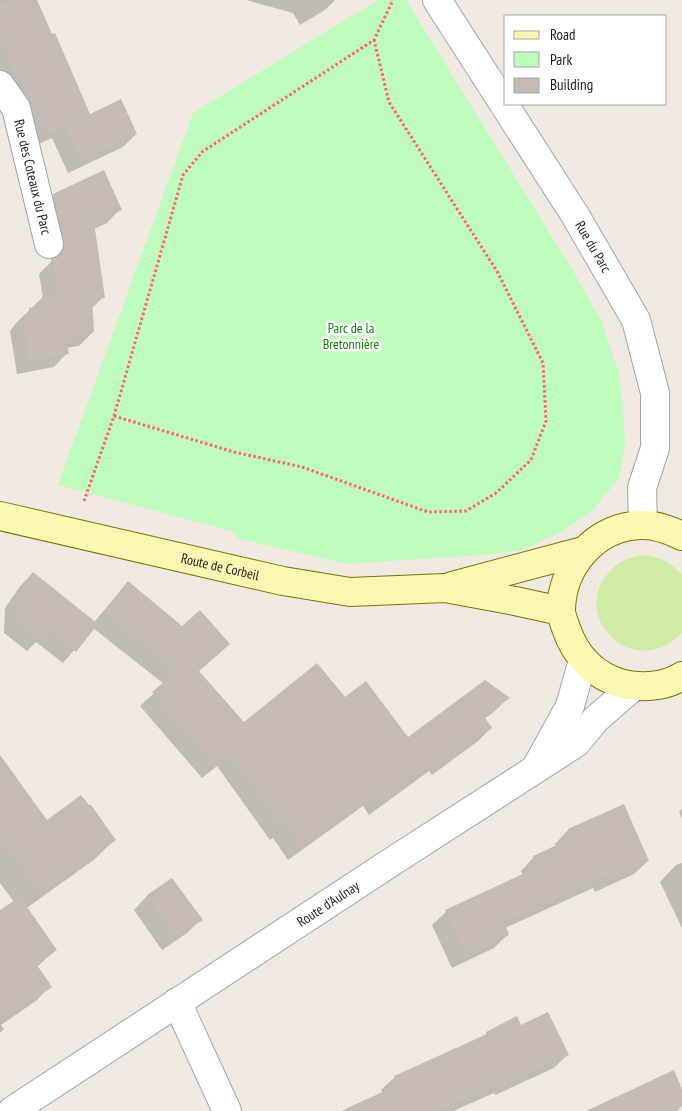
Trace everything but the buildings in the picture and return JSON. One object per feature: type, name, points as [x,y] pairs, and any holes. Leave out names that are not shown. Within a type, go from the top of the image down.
[{"type":"main road","name":"Route de Corbeil","points":[[0,516],[283,581],[350,592],[445,588],[583,551]]},
{"type":"main road","points":[[682,536],[667,529],[643,525],[621,528],[601,537],[583,551],[572,567],[565,585],[561,611],[571,643],[583,660],[606,677],[634,686],[655,686],[676,680],[682,676]]},
{"type":"main road","name":"Route de Corbeil","points":[[445,588],[561,611]]},
{"type":"street","name":"Rue du Parc","points":[[437,0],[504,104]]},
{"type":"street","name":"Rue des Coteaux du Parc","points":[[0,85],[16,108],[49,244]]},
{"type":"street","name":"Rue du Parc","points":[[505,105],[576,215],[636,320],[655,393],[655,448],[642,488],[643,525]]},
{"type":"street","points":[[535,770],[570,706],[583,660]]},
{"type":"street","name":"Route d'Aulnay","points":[[12,1111],[576,743],[596,720],[634,686]]},
{"type":"street","points":[[177,1002],[227,1111]]},
{"type":"path","points":[[72,533],[114,416],[183,175],[202,152],[374,40],[393,0]]},
{"type":"path","points":[[114,416],[234,452],[302,467],[428,512],[466,511],[496,493],[531,460],[546,421],[543,363],[498,274],[389,102],[374,40]]},
{"type":"green space","name":"Parc de la Bretonnière","points":[[378,0],[406,0],[581,284],[601,321],[619,374],[625,444],[619,478],[593,510],[560,533],[522,550],[495,554],[347,564],[236,538],[235,532],[58,485],[193,113]]},
{"type":"green space","points":[[642,555],[664,560],[682,574],[682,633],[664,646],[646,651],[628,648],[614,639],[603,626],[597,610],[598,593],[608,573],[621,562]]}]
